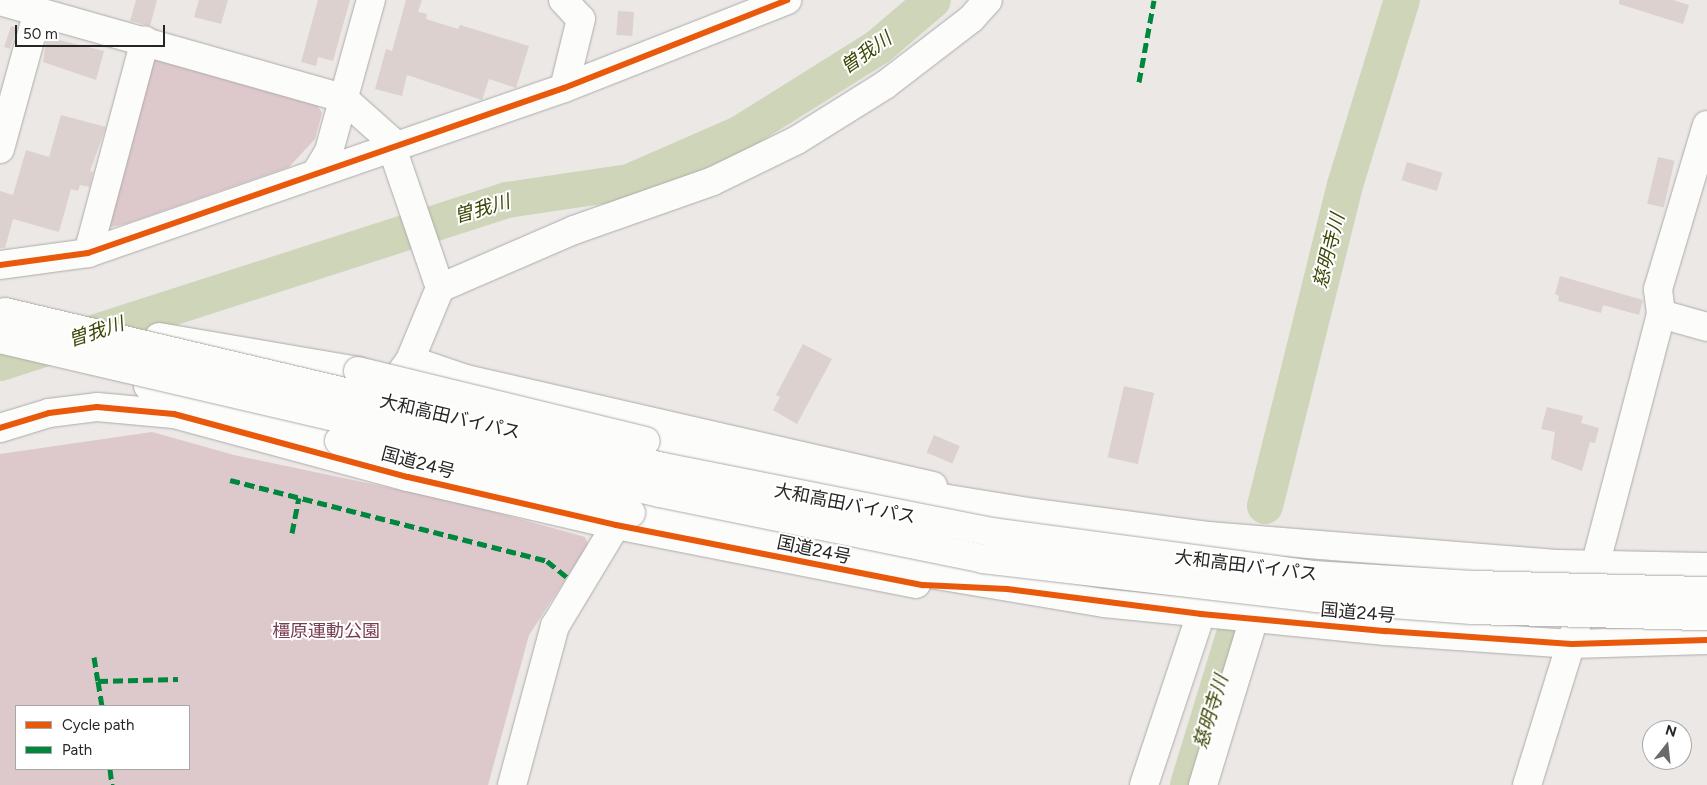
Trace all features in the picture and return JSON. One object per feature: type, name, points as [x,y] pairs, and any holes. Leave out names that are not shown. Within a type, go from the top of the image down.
[{"type":"main road","points":[[0,0],[343,98],[389,139],[439,283],[410,360],[340,458]]},
{"type":"main road","points":[[316,173],[329,151],[371,0]]},
{"type":"main road","points":[[563,0],[581,19],[564,88]]},
{"type":"main road","points":[[0,265],[88,253],[316,173],[395,154],[787,0]]},
{"type":"main road","points":[[439,283],[574,230],[713,181],[797,140],[885,85],[971,19],[988,0]]},
{"type":"main road","points":[[0,149],[38,11]]},
{"type":"main road","points":[[88,253],[145,41]]},
{"type":"main road","points":[[1527,785],[1595,566],[1662,314],[1658,289],[1707,125]]},
{"type":"main road","points":[[2,311],[358,371],[646,441],[862,485],[1034,513],[1208,536],[1595,566],[1707,567]]},
{"type":"main road","name":"大和高田バイパス","points":[[2,311],[663,467],[991,532],[1313,574],[1473,585],[1707,592]]},
{"type":"main road","points":[[1662,314],[1707,327]]},
{"type":"main road","name":"大和高田バイパス","points":[[0,341],[660,493],[983,559],[1314,598],[1472,610],[1707,616]]},
{"type":"main road","name":"国道24号","points":[[0,341],[445,470],[623,519],[1007,589],[1201,614],[1572,644],[1707,640]]},
{"type":"main road","points":[[410,360],[466,379],[865,468],[1034,513]]},
{"type":"main road","points":[[0,428],[49,413],[97,407],[174,414],[340,458],[623,519],[555,626],[512,785]]},
{"type":"main road","points":[[1144,785],[1201,614]]},
{"type":"main road","points":[[1203,785],[1254,618]]},
{"type":"green space","points":[[160,57],[314,99],[322,113],[315,139],[289,167],[125,224],[101,229],[146,64]]},
{"type":"green space","name":"橿原運動公園","points":[[152,432],[234,455],[462,503],[585,537],[588,545],[529,635],[488,785],[0,785],[0,454]]},
{"type":"building","points":[[136,0],[157,0],[150,26],[130,21]]},
{"type":"building","points":[[199,0],[228,0],[221,24],[194,17]]},
{"type":"building","points":[[318,0],[350,0],[333,61],[318,57],[316,66],[301,62]]},
{"type":"building","points":[[406,0],[422,0],[418,12],[427,14],[426,19],[458,29],[460,25],[529,46],[516,88],[489,79],[482,100],[407,75],[402,96],[375,89],[386,49],[392,51]]},
{"type":"building","points":[[1619,0],[1673,0],[1689,5],[1683,24],[1619,4]]},
{"type":"building","points":[[618,11],[634,12],[632,36],[616,35]]},
{"type":"building","points":[[11,26],[17,28],[10,49],[4,47]]},
{"type":"building","points":[[47,37],[104,51],[96,80],[43,62]]},
{"type":"building","points":[[61,115],[106,127],[90,171],[93,172],[90,187],[80,185],[78,191],[71,189],[59,232],[13,219],[5,248],[0,248],[0,191],[13,195],[26,150],[49,157]]},
{"type":"building","points":[[1658,157],[1675,161],[1664,208],[1647,204]]},
{"type":"building","points":[[1407,162],[1442,173],[1437,191],[1401,180]]},
{"type":"building","points":[[1560,276],[1643,300],[1639,315],[1603,305],[1601,313],[1558,301],[1559,296],[1555,294]]},
{"type":"building","points":[[803,344],[832,359],[797,424],[773,410],[780,397],[776,395]]},
{"type":"building","points":[[1124,386],[1154,393],[1138,464],[1108,457]]},
{"type":"building","points":[[1547,407],[1583,416],[1581,423],[1599,428],[1595,443],[1590,442],[1582,471],[1551,459],[1555,432],[1541,429]]},
{"type":"building","points":[[934,435],[960,446],[952,463],[927,452]]},
{"type":"waterway","name":"曽我川","points":[[0,363],[507,200],[629,182],[739,134],[878,47],[933,0]]},
{"type":"waterway","name":"慈明寺川","points":[[1265,506],[1345,185],[1402,0]]},
{"type":"waterway","name":"慈明寺川","points":[[1188,785],[1233,638]]},
{"type":"marked path","points":[[1139,82],[1154,0]]},
{"type":"marked path","points":[[230,480],[547,561],[567,577]]},
{"type":"marked path","points":[[292,533],[299,498]]},
{"type":"marked path","points":[[94,657],[98,681],[178,679]]},
{"type":"marked path","points":[[98,681],[102,705]]},
{"type":"marked path","points":[[110,770],[112,785]]},
{"type":"cycle path","points":[[0,265],[88,253],[564,88],[787,0]]},
{"type":"cycle path","points":[[0,428],[49,413],[97,407],[174,414],[408,477],[616,525],[923,585],[1007,589],[1201,614],[1386,631],[1572,644],[1707,640]]}]
